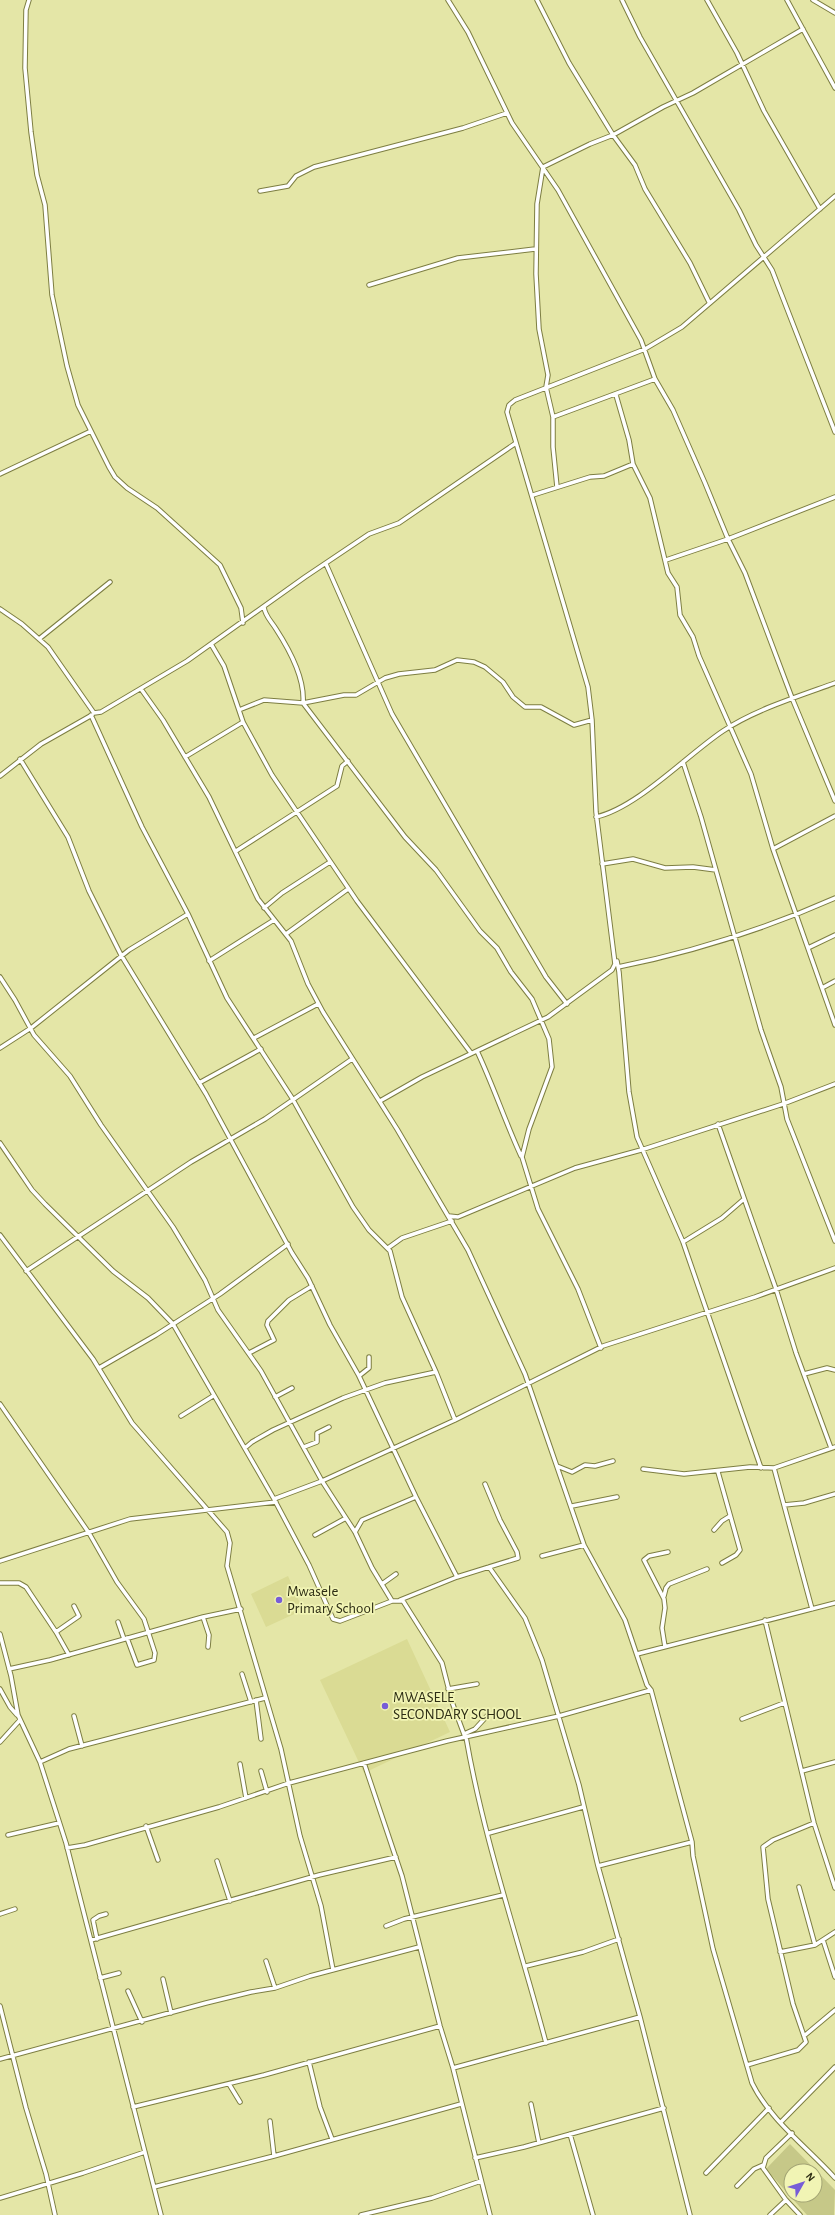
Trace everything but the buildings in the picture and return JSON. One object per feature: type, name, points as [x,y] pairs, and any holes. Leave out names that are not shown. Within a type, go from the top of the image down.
[{"type":"street","points":[[29,0],[26,10],[27,96],[37,175],[45,205],[52,295],[70,379],[78,405],[108,467],[120,482],[157,508],[218,562],[241,608],[243,623]]},
{"type":"street","points":[[454,0],[449,1],[468,32],[507,113],[518,132],[543,167],[587,239],[645,349],[655,379],[673,410],[728,539],[745,573],[792,698],[835,801]]},
{"type":"street","points":[[537,0],[569,63],[613,135],[635,165],[645,189],[686,257],[710,302]]},
{"type":"street","points":[[622,0],[739,210],[763,257],[772,270],[835,432]]},
{"type":"street","points":[[707,0],[737,53],[741,65],[773,127],[820,209]]},
{"type":"street","points":[[787,0],[835,88]]},
{"type":"street","points":[[813,0],[835,13]]},
{"type":"street","points":[[543,167],[590,144],[613,135],[741,65],[803,29]]},
{"type":"street","points":[[260,191],[288,186],[296,176],[314,166],[463,128],[507,113]]},
{"type":"street","points":[[543,167],[537,204],[538,235],[535,249],[539,329],[548,375],[546,387],[553,417],[553,452],[557,487]]},
{"type":"street","points":[[762,1468],[683,1242],[641,1150],[629,1092],[618,967],[596,817],[592,720],[585,675],[550,560],[533,495],[507,412],[509,406],[515,400],[645,349],[682,327],[835,196]]},
{"type":"street","points":[[369,285],[458,258],[535,249]]},
{"type":"street","points":[[553,417],[616,395],[655,379]]},
{"type":"street","points":[[616,395],[629,440],[633,464],[650,498],[668,573],[677,587],[680,615],[693,637],[698,656],[731,726],[751,774],[773,849],[835,1025]]},
{"type":"street","points":[[0,474],[91,431]]},
{"type":"street","points":[[0,776],[40,744],[93,714],[101,712],[187,661],[243,623],[290,587],[369,534],[404,520],[516,443]]},
{"type":"street","points":[[533,495],[590,477],[604,476],[633,464]]},
{"type":"street","points":[[666,560],[728,539],[835,497]]},
{"type":"street","points":[[326,564],[392,714],[546,977],[567,1004]]},
{"type":"street","points":[[39,639],[110,582]]},
{"type":"street","points":[[264,607],[266,615],[275,627],[292,661],[302,687],[303,703],[405,837],[436,870],[452,895],[471,917],[480,931],[497,948],[511,972],[532,999],[549,1039],[552,1069],[529,1129],[522,1158]]},
{"type":"street","points":[[0,609],[22,624],[55,655],[93,714],[142,827],[188,914],[227,998],[292,1098],[353,1207],[369,1230],[388,1248],[393,1258],[402,1297],[436,1372],[455,1420]]},
{"type":"street","points":[[211,644],[222,661],[243,722],[272,775],[348,889],[471,1053]]},
{"type":"street","points":[[239,710],[264,700],[303,703],[344,694],[356,695],[377,681],[400,674],[435,670],[452,661],[474,662],[485,667],[503,682],[513,696],[525,707],[541,707],[574,725],[592,720]]},
{"type":"street","points":[[596,817],[636,797],[731,726],[792,698],[835,683]]},
{"type":"street","points":[[141,689],[209,797],[236,851],[248,880],[264,908],[286,934],[295,948],[308,984],[318,1004],[380,1101],[450,1216],[490,1294],[528,1384],[572,1506],[584,1545],[625,1620],[647,1685],[651,1690],[692,1842],[693,1856],[713,1949],[747,2065],[756,2090],[781,2122],[835,2178]]},
{"type":"street","points":[[185,757],[243,722]]},
{"type":"street","points":[[20,759],[68,837],[88,891],[121,955],[231,1140],[312,1286],[330,1325],[359,1376],[416,1497],[458,1577]]},
{"type":"street","points":[[236,851],[337,786],[342,766],[348,761]]},
{"type":"street","points":[[683,762],[701,817],[761,1030],[781,1087],[783,1104],[792,1133],[835,1241]]},
{"type":"street","points":[[773,849],[835,816]]},
{"type":"street","points":[[602,864],[633,859],[665,868],[693,867],[716,870]]},
{"type":"street","points":[[264,908],[282,893],[330,862]]},
{"type":"street","points":[[286,934],[348,889]]},
{"type":"street","points":[[618,967],[659,960],[734,936],[768,927],[835,898]]},
{"type":"street","points":[[0,1048],[31,1028],[121,955],[188,914]]},
{"type":"street","points":[[209,960],[274,920]]},
{"type":"street","points":[[808,948],[835,935]]},
{"type":"street","points":[[380,1101],[471,1053],[541,1020],[567,1004],[612,970],[616,959]]},
{"type":"street","points":[[0,977],[45,1049],[70,1076],[101,1125],[148,1190],[205,1280],[212,1299],[228,1325],[249,1353],[322,1481],[355,1532],[372,1568],[392,1601]]},
{"type":"street","points":[[822,988],[835,981]]},
{"type":"street","points":[[254,1038],[318,1004]]},
{"type":"street","points":[[198,1083],[261,1049]]},
{"type":"street","points":[[476,1051],[493,1083],[495,1094],[522,1158],[538,1209],[581,1295],[601,1348]]},
{"type":"street","points":[[26,1271],[191,1162],[231,1140],[352,1059]]},
{"type":"street","points":[[450,1216],[458,1216],[532,1187],[575,1168],[641,1150],[783,1104],[835,1084]]},
{"type":"street","points":[[643,1469],[684,1474],[774,1468],[833,1448],[804,1374],[718,1124]]},
{"type":"street","points":[[0,1143],[32,1190],[79,1237],[114,1270],[148,1298],[173,1324],[213,1396],[275,1501],[335,1620],[340,1621],[351,1618],[392,1601],[400,1600],[458,1577],[511,1561],[518,1556],[500,1520],[485,1484]]},
{"type":"street","points":[[683,1242],[722,1218],[744,1199]]},
{"type":"street","points":[[454,1226],[458,1216]]},
{"type":"street","points":[[388,1248],[402,1238],[452,1221]]},
{"type":"street","points":[[0,1235],[26,1271],[53,1303],[99,1368],[132,1423],[210,1511],[230,1539],[227,1566],[241,1609],[265,1698],[281,1749],[300,1836],[321,1906],[333,1970]]},
{"type":"street","points":[[99,1368],[212,1299],[288,1244]]},
{"type":"street","points":[[0,1561],[130,1519],[210,1511],[275,1501],[322,1481],[392,1447],[455,1420],[601,1348],[835,1268]]},
{"type":"street","points":[[249,1353],[274,1340],[267,1325],[268,1321],[289,1300],[312,1286]]},
{"type":"street","points":[[359,1376],[369,1368],[369,1357]]},
{"type":"street","points":[[804,1374],[826,1368],[834,1370]]},
{"type":"street","points":[[245,1448],[252,1442],[289,1422],[325,1406],[396,1380],[436,1372]]},
{"type":"street","points":[[274,1397],[292,1388]]},
{"type":"street","points":[[181,1416],[213,1396]]},
{"type":"street","points":[[0,1404],[89,1533],[112,1574],[136,1606],[150,1632],[156,1657],[152,1662],[136,1664],[118,1622]]},
{"type":"street","points":[[304,1448],[318,1442],[317,1433],[329,1427]]},
{"type":"street","points":[[557,1466],[572,1472],[585,1465],[594,1466],[613,1461]]},
{"type":"street","points":[[774,1468],[812,1609]]},
{"type":"street","points":[[718,1472],[740,1551],[722,1563]]},
{"type":"street","points":[[784,1505],[804,1503],[835,1494]]},
{"type":"street","points":[[355,1532],[362,1520],[416,1497]]},
{"type":"street","points":[[572,1506],[617,1497]]},
{"type":"street","points":[[714,1530],[722,1521],[730,1516]]},
{"type":"street","points":[[315,1535],[346,1518]]},
{"type":"street","points":[[542,1556],[584,1545]]},
{"type":"street","points":[[664,1598],[644,1560],[647,1556],[668,1552]]},
{"type":"street","points":[[489,1567],[525,1618],[532,1632],[559,1716],[598,1866],[640,2017],[655,2081],[664,2108],[690,2215]]},
{"type":"street","points":[[665,1647],[662,1628],[666,1588],[669,1584],[707,1569]]},
{"type":"street","points":[[382,1584],[396,1574]]},
{"type":"street","points":[[0,1583],[19,1583],[26,1587],[56,1632],[69,1655]]},
{"type":"street","points":[[400,1600],[403,1601],[439,1658],[448,1689],[465,1736],[503,1895],[526,1966],[546,2043]]},
{"type":"street","points":[[636,1654],[835,1603]]},
{"type":"street","points":[[56,1632],[79,1616],[74,1606]]},
{"type":"street","points":[[10,1669],[69,1655],[203,1617],[241,1609]]},
{"type":"street","points":[[203,1617],[209,1635],[208,1647]]},
{"type":"street","points":[[765,1620],[814,1823],[835,1888]]},
{"type":"street","points":[[0,1634],[10,1669],[18,1715],[40,1762],[58,1824],[67,1848],[161,2215]]},
{"type":"street","points":[[242,1674],[251,1702]]},
{"type":"street","points":[[448,1689],[477,1684]]},
{"type":"street","points":[[0,1689],[10,1708],[18,1715]]},
{"type":"street","points":[[67,1848],[85,1845],[364,1763],[465,1736],[559,1716],[651,1690]]},
{"type":"street","points":[[40,1762],[82,1746],[265,1698]]},
{"type":"street","points":[[256,1700],[261,1739]]},
{"type":"street","points":[[742,1719],[784,1703]]},
{"type":"street","points":[[74,1716],[82,1746]]},
{"type":"street","points":[[465,1736],[475,1729],[487,1716]]},
{"type":"street","points":[[0,1742],[20,1720]]},
{"type":"street","points":[[802,1772],[835,1762]]},
{"type":"street","points":[[364,1763],[396,1857],[413,1917],[419,1947],[453,2068],[490,2215]]},
{"type":"street","points":[[240,1764],[246,1798]]},
{"type":"street","points":[[261,1771],[267,1792]]},
{"type":"street","points":[[489,1833],[583,1807]]},
{"type":"street","points":[[747,2065],[798,2050],[806,2042],[793,2004],[768,1900],[763,1846],[773,1840],[814,1823]]},
{"type":"street","points":[[8,1835],[58,1824]]},
{"type":"street","points":[[146,1826],[158,1860]]},
{"type":"street","points":[[598,1866],[692,1842]]},
{"type":"street","points":[[91,1940],[312,1877],[396,1857]]},
{"type":"street","points":[[216,1861],[230,1901]]},
{"type":"street","points":[[799,1887],[815,1945]]},
{"type":"street","points":[[386,1926],[413,1917],[503,1895]]},
{"type":"street","points":[[0,1914],[15,1908]]},
{"type":"street","points":[[97,1939],[94,1920],[99,1916],[106,1914]]},
{"type":"street","points":[[780,1952],[815,1945],[835,1932]]},
{"type":"street","points":[[526,1966],[583,1952],[619,1939]]},
{"type":"street","points":[[823,1940],[835,1977]]},
{"type":"street","points":[[0,2059],[244,1994],[275,1988],[333,1970],[419,1947]]},
{"type":"street","points":[[266,1961],[275,1988]]},
{"type":"street","points":[[100,1978],[119,1973]]},
{"type":"street","points":[[163,1979],[171,2013]]},
{"type":"street","points":[[128,1991],[142,2022]]},
{"type":"street","points":[[0,2006],[14,2055],[26,2108],[49,2183],[55,2215]]},
{"type":"street","points":[[804,2036],[835,2010]]},
{"type":"street","points":[[453,2068],[640,2017]]},
{"type":"street","points":[[133,2107],[229,2084],[440,2026]]},
{"type":"street","points":[[309,2062],[320,2107],[332,2139]]},
{"type":"street","points":[[781,2122],[835,2067]]},
{"type":"street","points":[[229,2084],[240,2102]]},
{"type":"street","points":[[154,2187],[274,2156],[461,2104]]},
{"type":"street","points":[[531,2104],[539,2143]]},
{"type":"street","points":[[475,2158],[539,2143],[664,2108]]},
{"type":"street","points":[[706,2173],[769,2108]]},
{"type":"street","points":[[270,2120],[274,2156]]},
{"type":"street","points":[[783,2196],[764,2171],[763,2165],[766,2158],[792,2133]]},
{"type":"street","points":[[570,2134],[592,2215]]},
{"type":"street","points":[[0,2198],[145,2152]]},
{"type":"street","points":[[737,2186],[754,2169],[763,2165]]},
{"type":"street","points":[[361,2215],[432,2198],[481,2181]]},
{"type":"street","points":[[770,2215],[783,2203]]},
{"type":"street","points":[[789,2203],[800,2215]]},
{"type":"shaded area","points":[[288,1576],[303,1610],[266,1627],[251,1594]]},
{"type":"shaded area","name":"MWASELE SECONDARY SCHOOL","points":[[407,1639],[450,1732],[364,1773],[320,1680]]},
{"type":"shaded area","points":[[790,2144],[809,2163],[783,2163],[783,2188],[766,2169]]},
{"type":"shaded area","points":[[823,2178],[835,2190],[834,2215],[807,2215],[796,2203],[823,2203]]},
{"type":"place","name":"Mwasele Primary School","points":[[279,1600]]},
{"type":"place","name":"MWASELE SECONDARY SCHOOL","points":[[385,1706]]}]
